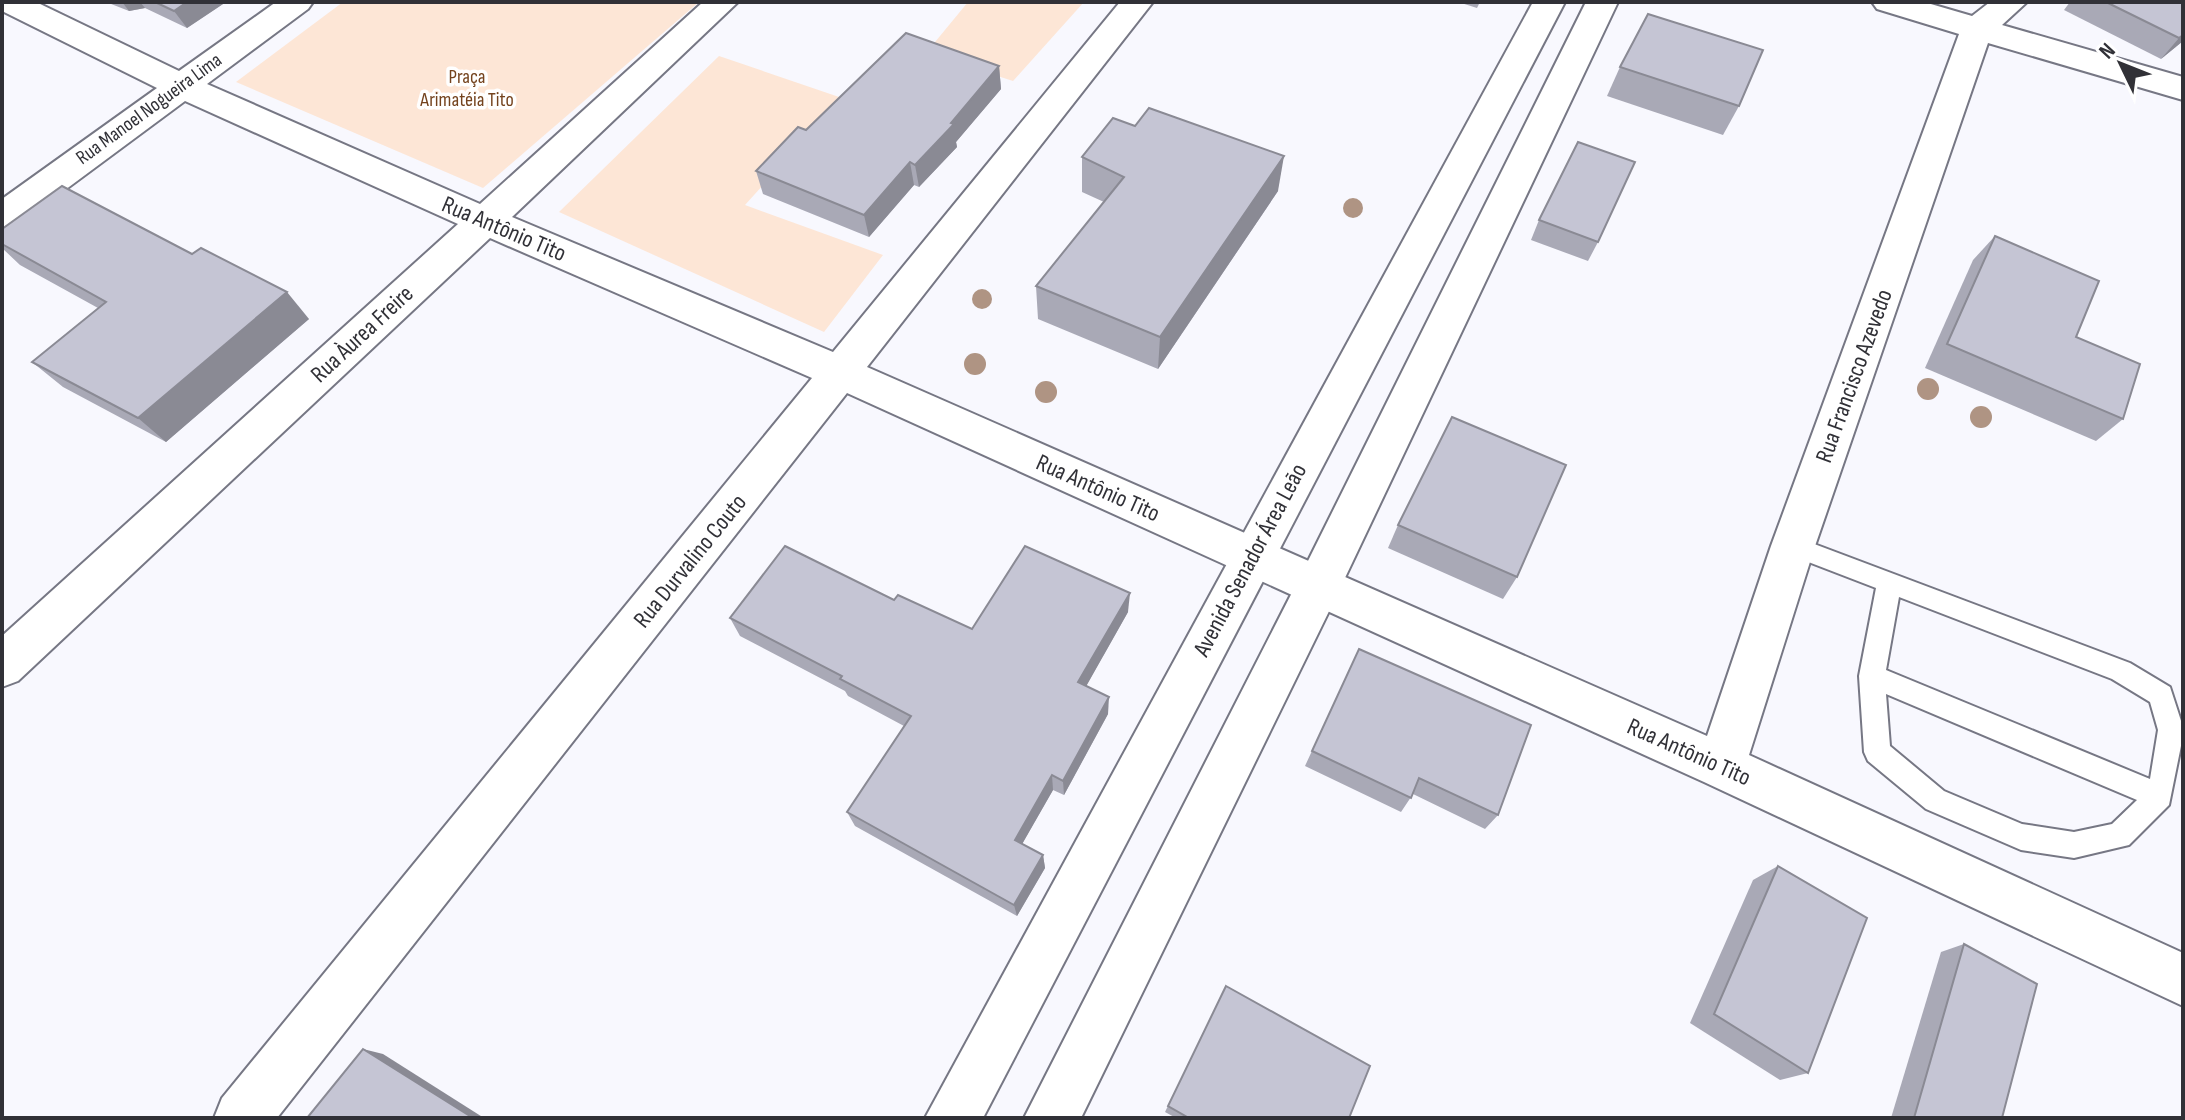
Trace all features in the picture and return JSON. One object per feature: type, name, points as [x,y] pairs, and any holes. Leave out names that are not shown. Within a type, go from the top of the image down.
[{"type":"street","name":"Rua Antônio Tito","points":[[10,2],[181,86],[485,221],[841,373],[1252,556],[1721,766],[2183,980]]},
{"type":"street","name":"Rua Manoel Nogueira Lima","points":[[2,218],[297,2]]},
{"type":"street","name":"Rua Àurea Freire","points":[[2,666],[722,2]]},
{"type":"street","name":"Rua Durvalino Couto","points":[[242,1118],[1137,2]]},
{"type":"street","name":"Avenida Senador Área Leão","points":[[953,1118],[1549,2]]},
{"type":"street","points":[[1052,1118],[1318,587],[1602,2]]},
{"type":"street","points":[[1888,2],[2183,89]]},
{"type":"street","points":[[1977,28],[2011,2]]},
{"type":"street","name":"Rua Francisco Azevedo","points":[[1721,766],[1793,546],[1977,28]]},
{"type":"lane","points":[[1793,546],[2121,671],[2161,695],[2171,730],[2160,796],[2119,836],[2074,845],[2021,837],[1935,800],[1877,752],[1872,676],[1889,583]]},
{"type":"lane","points":[[1872,676],[2160,796]]},
{"type":"green space","name":"Praça Arimatéia Tito","points":[[343,2],[699,2],[483,188],[236,82]]},
{"type":"green space","points":[[968,2],[1084,2],[1013,81],[926,53]]},
{"type":"green space","points":[[719,56],[842,98],[745,205],[883,255],[824,332],[559,212]]},
{"type":"building","points":[[155,2],[187,2],[174,11]]},
{"type":"building","points":[[2106,2],[2183,2],[2183,35],[2179,38]]},
{"type":"building","points":[[1648,14],[1763,50],[1739,106],[1620,67]]},
{"type":"building","points":[[906,33],[999,66],[951,123],[954,124],[915,165],[910,162],[864,215],[756,171],[798,127],[806,130]]},
{"type":"building","points":[[1149,108],[1284,156],[1160,337],[1036,286],[1124,177],[1082,157],[1113,118],[1135,126]]},
{"type":"building","points":[[1578,142],[1635,162],[1598,242],[1539,220]]},
{"type":"building","points":[[62,186],[192,254],[201,248],[287,292],[138,418],[32,362],[106,302],[2,244],[2,229]]},
{"type":"building","points":[[1995,236],[2099,281],[2076,337],[2140,364],[2123,419],[1947,344]]},
{"type":"building","points":[[1452,417],[1566,465],[1517,577],[1398,525]]},
{"type":"building","points":[[785,546],[894,600],[898,595],[972,629],[1025,546],[1130,593],[1078,682],[1109,697],[1063,781],[1052,775],[1015,840],[1043,855],[1014,905],[847,812],[911,716],[730,618]]},
{"type":"building","points":[[1359,649],[1531,725],[1498,815],[1419,778],[1411,798],[1312,751]]},
{"type":"building","points":[[1778,866],[1867,918],[1808,1073],[1714,1014]]},
{"type":"building","points":[[1964,944],[2037,984],[2002,1118],[1914,1118]]},
{"type":"building","points":[[1226,986],[1370,1066],[1349,1118],[1189,1118],[1168,1106]]},
{"type":"building","points":[[363,1049],[473,1118],[307,1118]]}]
